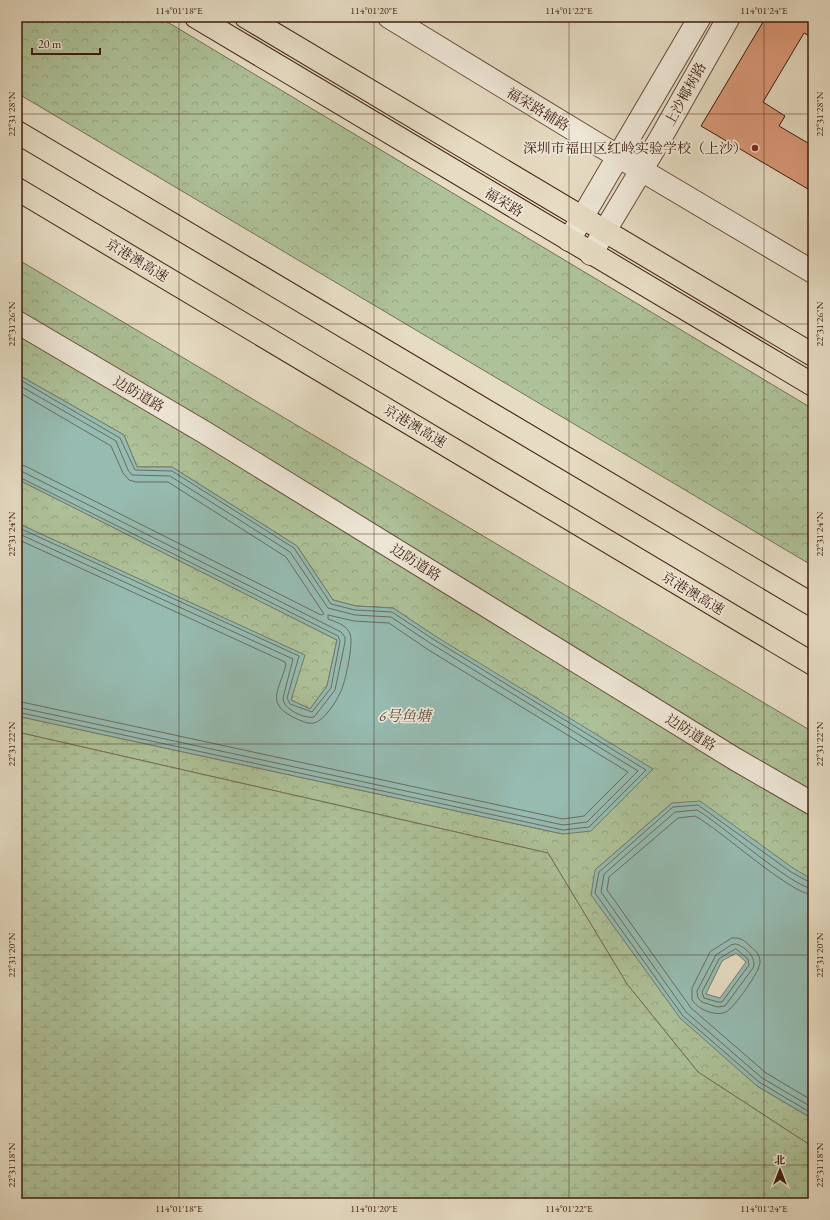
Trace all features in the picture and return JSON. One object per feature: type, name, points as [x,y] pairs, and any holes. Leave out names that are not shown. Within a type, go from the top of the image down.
[{"type":"main road","name":"福荣路","points":[[196,17],[591,254],[813,385]]},
{"type":"main road","name":"福荣路","points":[[246,17],[813,355]]},
{"type":"main road","points":[[17,132],[813,605]]},
{"type":"main road","name":"京港澳高速","points":[[17,189],[813,664]]},
{"type":"street","name":"福荣路辅路","points":[[389,17],[641,171],[813,272]]},
{"type":"street","name":"上沙椰树路","points":[[569,240],[700,17]]},
{"type":"street","name":"上沙椰树路","points":[[591,254],[641,171],[729,17]]},
{"type":"street","name":"边防道路","points":[[17,322],[204,432],[735,760],[813,804]]},
{"type":"green space","points":[[17,17],[159,17],[813,409],[813,566],[17,93]]},
{"type":"green space","points":[[17,259],[813,732],[813,880],[672,803],[595,870],[757,1086],[813,1119],[813,1147],[698,1072],[627,984],[548,853],[17,732],[17,716],[563,834],[435,636],[393,608],[356,606],[333,600],[297,546],[172,467],[137,467],[124,435],[17,374]]},
{"type":"green space","points":[[17,479],[337,640],[327,686],[310,709],[291,700],[304,655],[17,523]]},
{"type":"green space","points":[[17,732],[548,853],[627,984],[698,1072],[813,1147],[813,1203],[17,1203]]},
{"type":"water","name":"6号鱼塘","points":[[17,374],[124,435],[137,467],[172,467],[297,546],[333,600],[356,606],[393,608],[435,636],[653,769],[591,831],[563,834],[17,716],[17,523],[305,655],[291,700],[310,709],[327,686],[337,640],[17,479]]},
{"type":"water","points":[[700,801],[793,868],[813,880],[813,1119],[757,1086],[680,1018],[591,895],[595,870],[672,803]],"holes":[[[736,953],[746,962],[720,998],[706,994],[722,961]]]},
{"type":"building","points":[[766,17],[813,17],[813,38],[804,33],[763,102],[785,116],[779,126],[813,146],[813,192],[701,126]]},
{"type":"place","name":"深圳市福田区红岭实验学校（上沙）","points":[[755,148]]}]
